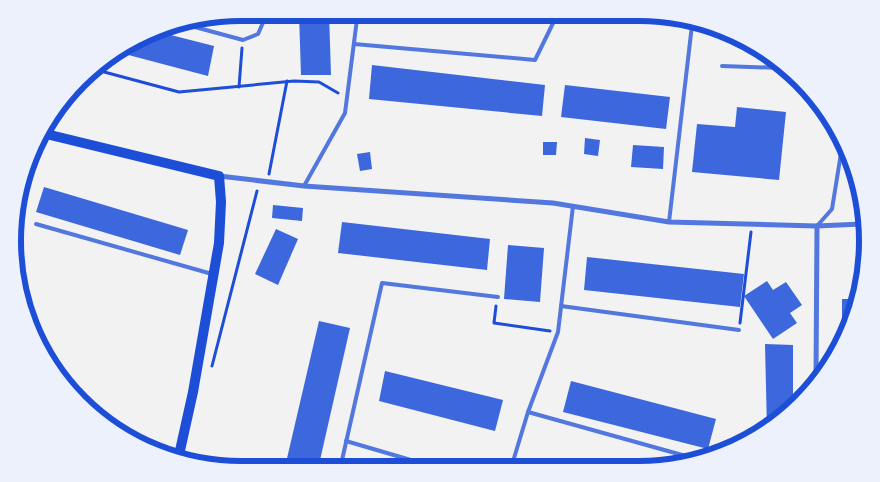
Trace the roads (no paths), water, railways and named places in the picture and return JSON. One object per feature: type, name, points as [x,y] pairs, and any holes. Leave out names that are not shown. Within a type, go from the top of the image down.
[{"type":"main road","points":[[49,135],[219,176],[221,202],[219,243],[194,392],[180,452]]},
{"type":"street","points":[[219,176],[304,186],[573,206],[669,222],[817,226],[858,224]]},
{"type":"street","points":[[816,371],[817,226]]},
{"type":"lane","points":[[193,26],[243,40],[258,34],[264,21]]},
{"type":"lane","points":[[304,186],[345,113],[357,21]]},
{"type":"lane","points":[[354,44],[535,60],[554,21]]},
{"type":"lane","points":[[669,222],[692,28]]},
{"type":"lane","points":[[722,66],[774,68]]},
{"type":"lane","points":[[817,226],[832,208],[841,154]]},
{"type":"lane","points":[[513,461],[528,412],[558,332],[573,206]]},
{"type":"lane","points":[[36,224],[214,275]]},
{"type":"lane","points":[[342,461],[382,283],[498,297]]},
{"type":"lane","points":[[561,306],[740,330]]},
{"type":"lane","points":[[528,412],[686,456]]},
{"type":"lane","points":[[346,441],[414,461]]}]
